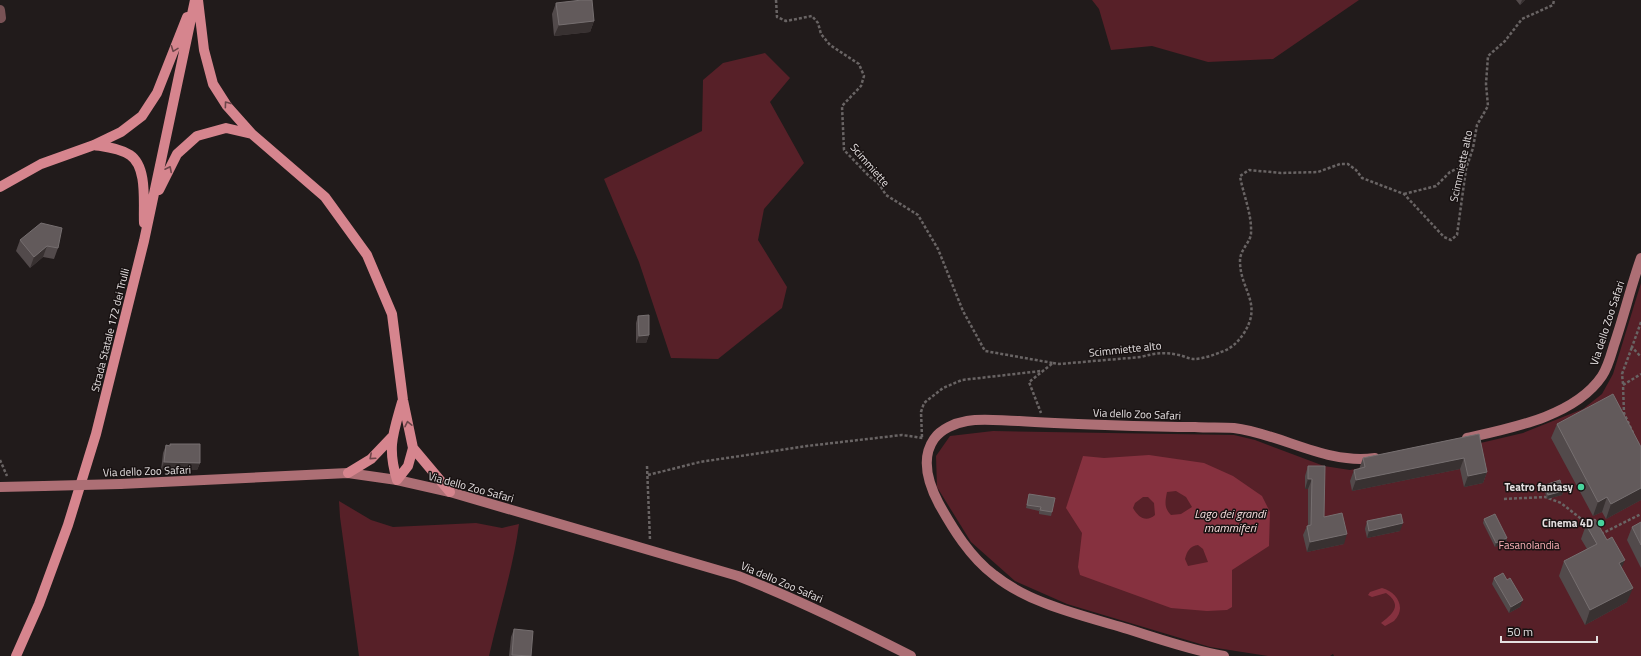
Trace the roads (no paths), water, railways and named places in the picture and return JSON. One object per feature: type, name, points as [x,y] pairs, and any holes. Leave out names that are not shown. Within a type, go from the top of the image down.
[{"type":"main road","points":[[0,187],[41,164],[94,145],[121,132],[142,116],[157,93],[194,0]]},
{"type":"main road","name":"Strada Statale 172 dei Trulli","points":[[16,656],[39,604],[68,525],[94,442],[144,241],[194,0]]},
{"type":"main road","points":[[198,0],[204,50],[213,84],[227,106],[252,134],[325,197],[367,255],[392,314],[403,400],[413,448],[408,466],[397,480]]},
{"type":"main road","points":[[152,203],[177,154],[197,136],[226,128],[252,134]]},
{"type":"main road","points":[[94,145],[117,149],[130,155],[138,163],[142,174],[144,241]]},
{"type":"main road","points":[[397,480],[391,462],[392,437],[403,400]]},
{"type":"main road","points":[[348,473],[371,460],[392,437]]},
{"type":"main road","points":[[413,448],[450,492]]},
{"type":"street","name":"Via dello Zoo Safari","points":[[1455,441],[1512,428],[1545,416],[1579,400],[1602,375],[1611,355],[1641,258]]},
{"type":"street","name":"Via dello Zoo Safari","points":[[1224,656],[1143,634],[1048,604],[1016,590],[993,575],[970,551],[947,518],[931,490],[926,469],[929,450],[933,439],[953,425],[968,421],[1233,428],[1257,433],[1345,459],[1363,460],[1384,457]]},
{"type":"street","name":"Via dello Zoo Safari","points":[[0,487],[120,484],[348,473],[397,480],[450,492],[738,576],[778,592],[911,656]]},
{"type":"water","name":"Lago dei grandi mammiferi","points":[[1149,455],[1204,463],[1233,476],[1262,496],[1270,512],[1269,546],[1232,570],[1232,607],[1227,610],[1207,611],[1171,608],[1080,575],[1078,567],[1082,533],[1066,508],[1083,456],[1104,458]],"holes":[[[1176,491],[1186,497],[1192,507],[1181,514],[1171,515],[1167,510],[1166,505],[1167,492]],[[1143,497],[1148,497],[1154,503],[1155,515],[1148,519],[1142,518],[1133,508],[1135,503]],[[1198,545],[1203,549],[1208,562],[1188,566],[1185,559],[1189,549]]]},
{"type":"water","points":[[1382,588],[1392,593],[1396,597],[1400,606],[1398,616],[1394,621],[1385,626],[1381,623],[1392,613],[1395,605],[1394,601],[1386,593],[1372,597],[1368,595],[1370,592]]},
{"type":"place","name":"Teatro fantasy","points":[[1581,487]]},
{"type":"place","name":"Cinema 4D","points":[[1601,523]]},
{"type":"park label","name":"Fasanolandia","points":[[1529,545]]}]
